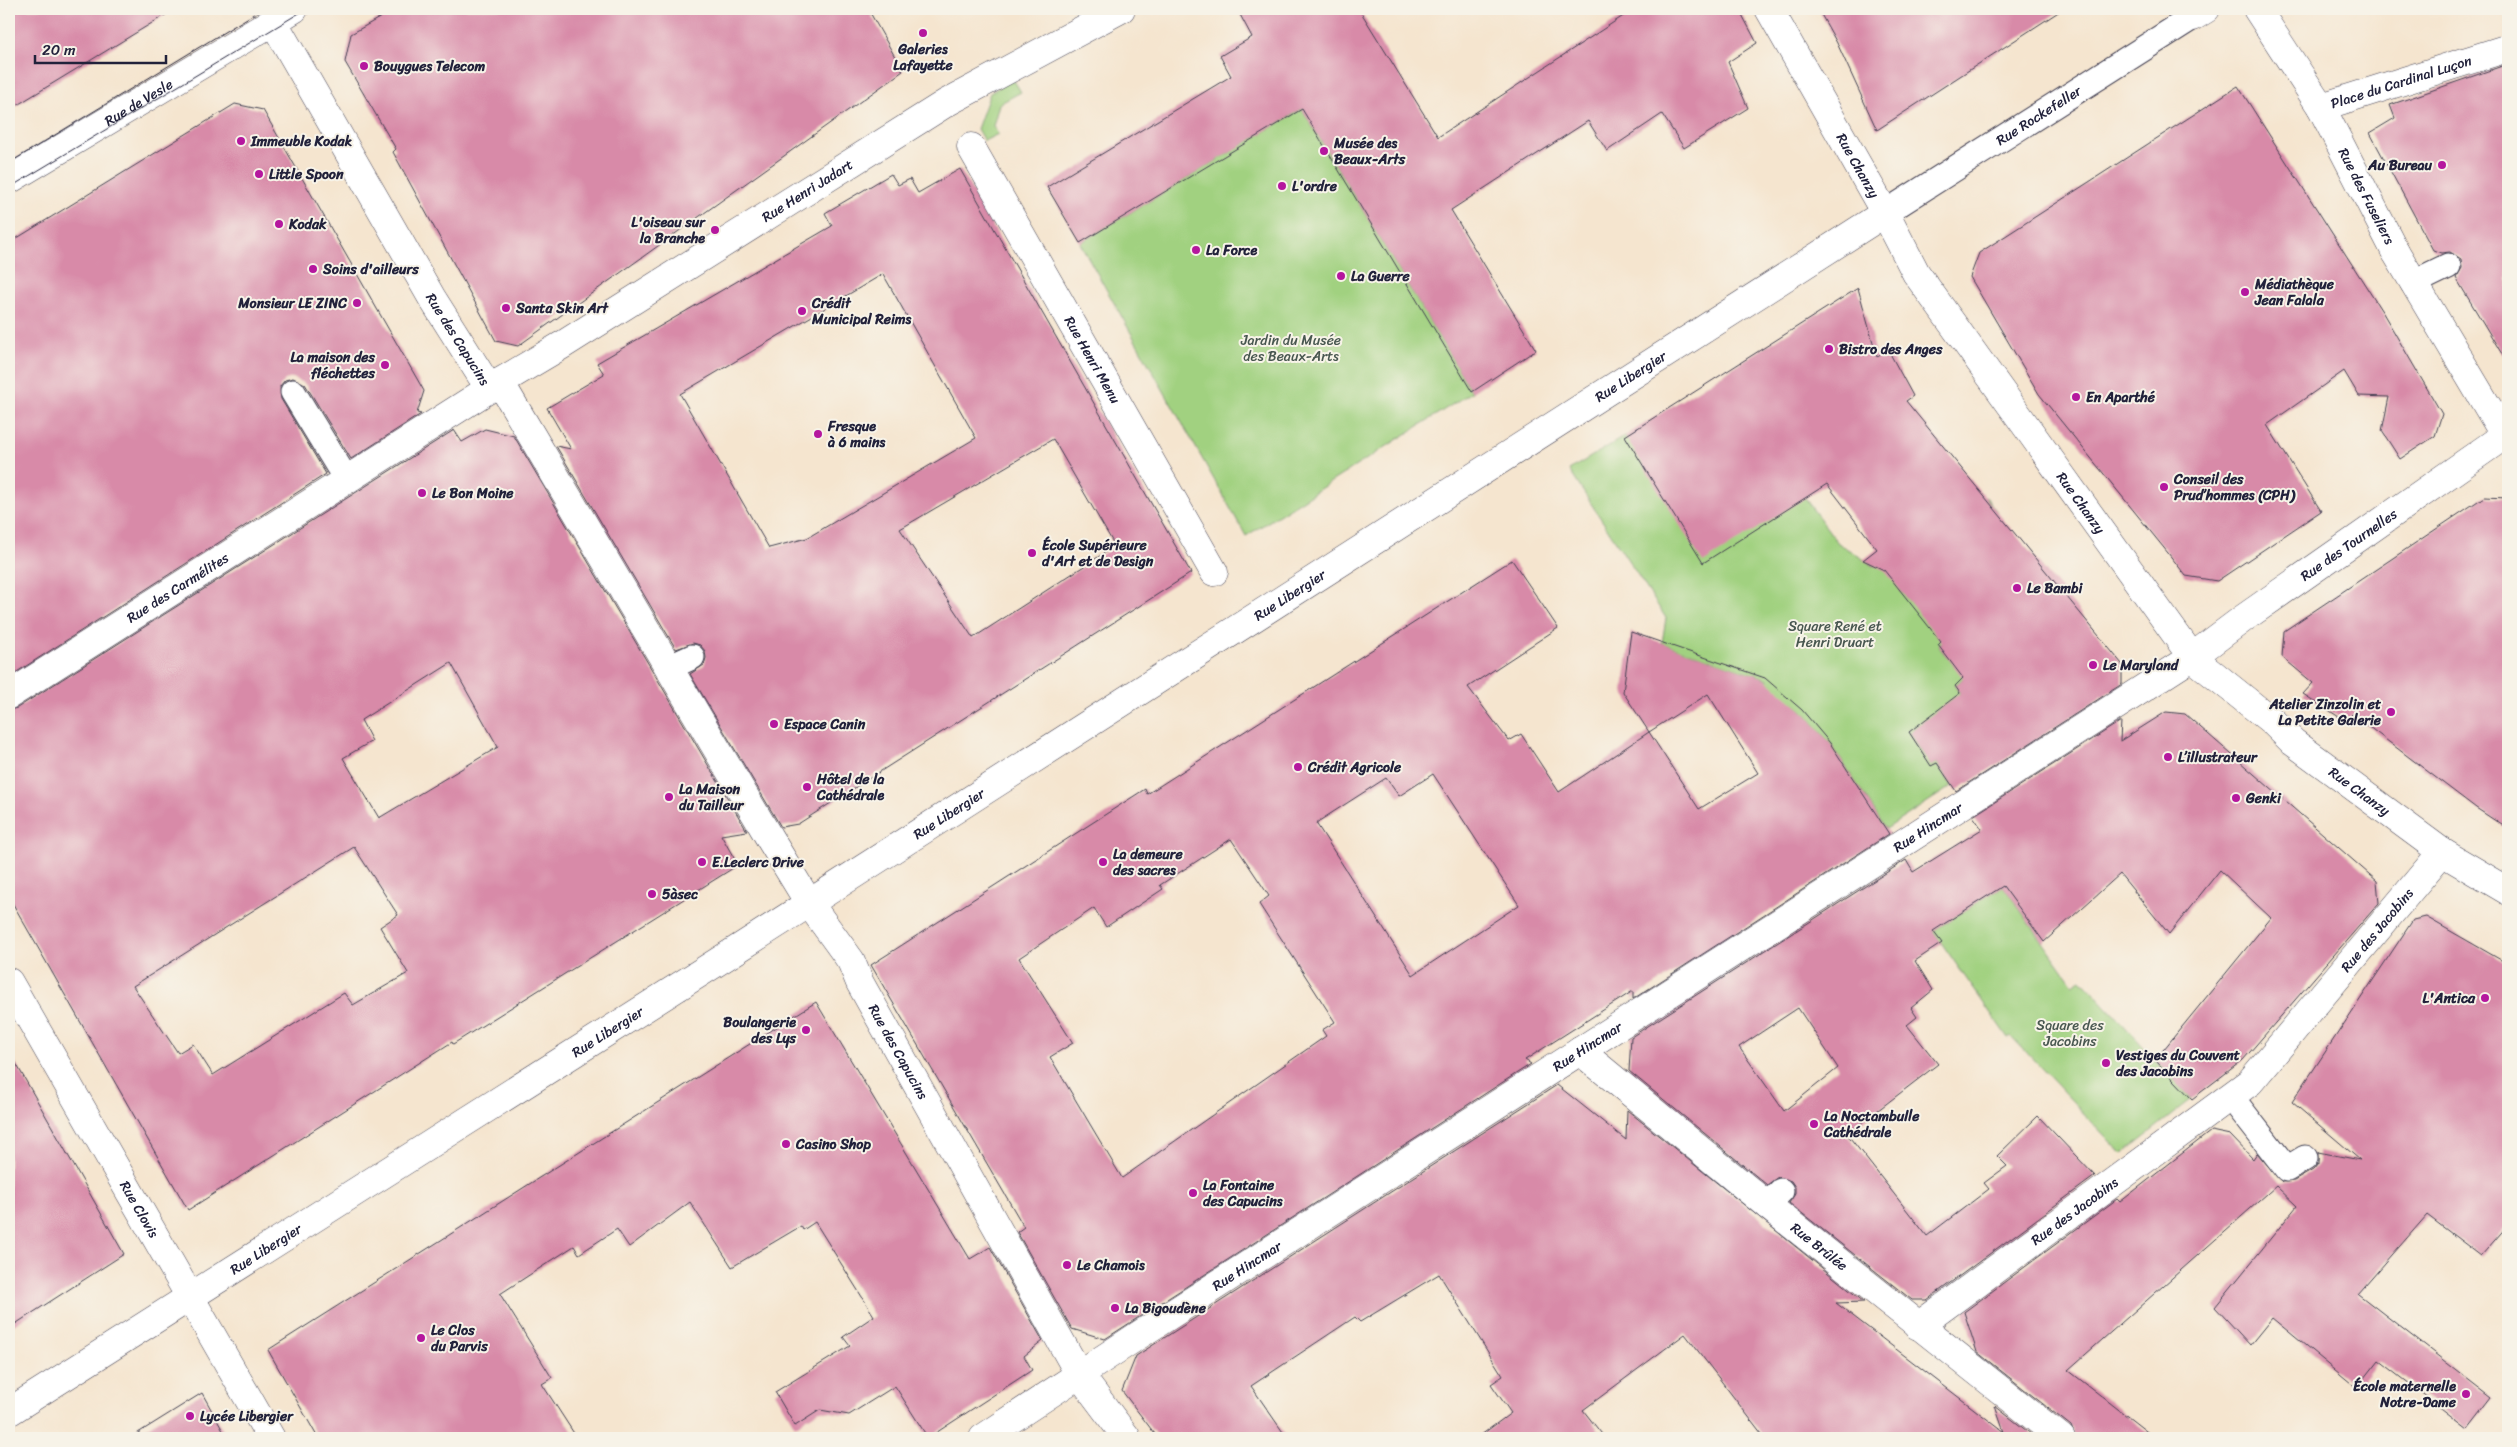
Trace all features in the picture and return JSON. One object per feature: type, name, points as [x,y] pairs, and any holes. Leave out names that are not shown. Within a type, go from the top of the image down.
[{"type":"street","name":"Rue Henri Jadart","points":[[495,385],[946,103],[1121,9]]},
{"type":"street","name":"Rue Chanzy","points":[[1769,9],[1885,213],[1916,273],[2192,657],[2272,722],[2293,742],[2442,852],[2508,891]]},
{"type":"street","name":"Place du Cardinal Luçon","points":[[2257,9],[2321,107],[2508,48]]},
{"type":"street","name":"Rue des Capucins","points":[[276,14],[432,298],[495,385],[680,662],[809,903],[851,961],[863,990],[1079,1374],[1127,1438]]},
{"type":"street","name":"Rue de Vesle","points":[[9,180],[276,14]]},
{"type":"street","name":"Rue des Fuseliers","points":[[2321,107],[2413,283],[2507,437]]},
{"type":"street","name":"Rue Henri Menu","points":[[971,147],[1214,572]]},
{"type":"street","name":"Rue Libergier","points":[[9,1412],[809,903],[1885,213]]},
{"type":"street","name":"Rue des Carmélites","points":[[9,695],[495,385]]},
{"type":"street","name":"Rue des Tournelles","points":[[2192,657],[2244,618],[2507,437]]},
{"type":"street","name":"Rue Hincmar","points":[[983,1438],[1079,1374],[2192,657]]},
{"type":"street","name":"Rue des Jacobins","points":[[1918,1326],[2250,1082],[2442,852]]},
{"type":"street","name":"Rue Clovis","points":[[9,982],[271,1438]]},
{"type":"street","name":"Rue Brûlée","points":[[1580,1051],[1774,1198],[1918,1326],[2061,1438]]},
{"type":"lane","name":"Rue Rockefeller","points":[[1885,213],[2199,13]]},
{"type":"lane","points":[[2413,283],[2448,266]]},
{"type":"lane","points":[[293,392],[346,479]]},
{"type":"lane","points":[[2230,1096],[2287,1169],[2306,1158]]},
{"type":"green space","points":[[1013,79],[1021,92],[999,104],[993,126],[998,134],[984,141],[977,129],[990,93]]},
{"type":"green space","name":"Jardin du Musée des Beaux-Arts","points":[[1302,109],[1472,392],[1246,536],[1080,243]]},
{"type":"green space","name":"Square René et Henri Druart","points":[[1625,436],[1803,496],[1838,543],[1874,566],[1945,531],[1986,497],[1997,512],[1900,590],[1942,641],[1938,646],[1964,677],[1955,686],[1960,694],[1909,732],[1931,766],[1937,763],[1952,786],[1886,829],[1830,743],[1802,710],[1767,683],[1768,679],[1662,643],[1666,618],[1569,470]]},
{"type":"green space","name":"Square des Jacobins","points":[[2003,886],[2073,984],[2081,979],[2192,1099],[2122,1154],[2011,1036],[2008,1038],[1933,931]]},
{"type":"building","points":[[9,9],[175,9],[9,110]]},
{"type":"building","points":[[395,9],[868,9],[903,71],[518,346],[496,341],[393,152],[396,149],[345,62],[351,34]]},
{"type":"building","points":[[1237,9],[1359,9],[1438,137],[1634,9],[1739,9],[1757,43],[1728,62],[1748,108],[1684,148],[1662,114],[1607,151],[1588,121],[1451,210],[1536,350],[1472,392],[1302,109],[1080,243],[1047,187],[1231,76],[1220,56],[1252,37]]},
{"type":"building","points":[[1818,9],[2063,9],[1877,130],[1837,43]]},
{"type":"building","points":[[2508,64],[2508,364],[2456,278],[2462,268],[2461,259],[2450,252],[2441,253],[2433,250],[2370,133],[2395,118],[2390,105]]},
{"type":"building","points":[[2238,86],[2383,313],[2442,414],[2435,436],[2400,459],[2382,431],[2389,397],[2359,396],[2344,371],[2267,425],[2321,511],[2217,581],[2186,576],[2039,394],[1970,277],[1979,253]]},
{"type":"building","points":[[235,104],[263,110],[424,391],[417,413],[421,414],[351,459],[305,384],[293,378],[285,380],[280,386],[281,399],[326,474],[9,677],[9,243]]},
{"type":"building","points":[[960,169],[1191,573],[798,824],[781,827],[690,674],[704,665],[705,651],[700,645],[693,643],[676,649],[556,446],[571,449],[547,408],[604,374],[597,363],[832,226],[825,213],[891,174],[898,185],[910,179],[918,193]],"holes":[[[883,274],[976,438],[807,538],[769,548],[680,394]],[[1053,439],[1115,546],[973,638],[900,529]]]},
{"type":"building","points":[[1858,288],[1877,357],[1887,348],[1913,396],[1906,401],[2122,664],[2122,684],[1956,791],[1937,763],[1931,766],[1909,732],[1960,693],[1955,686],[1963,678],[1938,645],[1941,642],[1884,570],[1863,560],[1877,549],[1827,484],[1703,563],[1625,436]]},
{"type":"building","points":[[485,429],[514,436],[747,831],[721,835],[738,865],[453,1044],[452,1042],[188,1210],[9,897],[9,710],[17,708],[454,430],[462,442]],"holes":[[[451,663],[498,747],[379,818],[343,758],[372,741],[361,720]],[[354,847],[398,915],[380,927],[408,973],[353,1005],[344,993],[213,1075],[193,1044],[178,1053],[133,986]]]},
{"type":"building","points":[[2484,497],[2508,498],[2508,829],[2476,808],[2352,714],[2347,722],[2303,694],[2313,683],[2282,657],[2284,631]]},
{"type":"building","points":[[1512,560],[1558,628],[1468,687],[1509,741],[1521,734],[1559,792],[1649,732],[1623,692],[1631,632],[1765,678],[1802,710],[1830,743],[1889,834],[1633,999],[1633,991],[1525,1060],[1531,1064],[1105,1339],[1072,1329],[1017,1232],[1024,1227],[871,965],[1145,789],[1147,794]],"holes":[[[1708,694],[1758,773],[1699,809],[1649,732]],[[1433,774],[1519,905],[1413,975],[1316,823],[1386,778],[1399,796]],[[1231,839],[1269,896],[1259,904],[1335,1022],[1322,1030],[1326,1036],[1122,1178],[1050,1057],[1073,1043],[1019,958],[1094,908],[1106,927],[1163,889],[1160,885]]]},
{"type":"building","points":[[2166,712],[2185,714],[2377,881],[2379,903],[2243,1060],[2192,1099],[2155,1060],[2271,918],[2220,870],[2169,934],[2120,874],[2044,942],[2003,886],[1933,931],[1942,943],[1915,961],[1933,990],[1911,1008],[1917,1017],[1907,1025],[1938,1064],[1847,1134],[1927,1236],[1989,1189],[1984,1183],[2007,1166],[1997,1156],[2038,1116],[2095,1176],[1927,1300],[1912,1300],[1789,1203],[1795,1194],[1795,1187],[1791,1181],[1778,1177],[1767,1185],[1629,1071],[1631,1037],[1906,860],[1913,872],[1982,829],[1973,816],[2121,721],[2120,741]],"holes":[[[1798,1008],[1838,1068],[1784,1111],[1739,1047]]]},
{"type":"building","points":[[2426,917],[2508,964],[2508,1225],[2481,1256],[2427,1215],[2358,1294],[2492,1398],[2468,1429],[2379,1360],[2357,1388],[2272,1318],[2250,1345],[2215,1307],[2297,1206],[2276,1186],[2068,1370],[2155,1438],[2076,1438],[2071,1426],[1977,1352],[1964,1312],[2117,1199],[2120,1202],[2211,1131],[2230,1135],[2253,1159],[2257,1153],[2282,1182],[2294,1181],[2313,1170],[2318,1164],[2318,1152],[2360,1160],[2292,1102],[2413,920]]},
{"type":"building","points":[[816,1002],[970,1259],[990,1247],[1043,1341],[1024,1356],[1032,1370],[928,1438],[895,1386],[849,1415],[820,1410],[795,1426],[775,1392],[850,1346],[843,1337],[874,1316],[815,1222],[803,1230],[801,1226],[732,1267],[690,1202],[629,1247],[617,1229],[579,1254],[574,1246],[500,1294],[552,1378],[542,1384],[577,1438],[318,1438],[268,1350]]},
{"type":"building","points":[[9,1051],[124,1254],[9,1328]]},
{"type":"building","points":[[1557,1085],[1626,1140],[1627,1110],[1864,1302],[1836,1303],[2004,1432],[1995,1406],[2036,1438],[1765,1438],[1685,1334],[1583,1410],[1605,1438],[1477,1438],[1511,1413],[1491,1384],[1503,1376],[1439,1274],[1360,1322],[1355,1317],[1251,1386],[1287,1438],[1158,1438],[1122,1391],[1136,1356]]},
{"type":"building","name":"Lycée Libergier","points":[[202,1393],[227,1438],[130,1438]]},
{"type":"tram line","points":[[9,163],[262,9]]},
{"type":"tram line","points":[[9,188],[306,9]]},
{"type":"place","name":"Galeries Lafayette","points":[[923,33]]},
{"type":"place","name":"Bouygues Telecom","points":[[364,66]]},
{"type":"place","name":"Immeuble Kodak","points":[[241,141]]},
{"type":"place","name":"Musée des Beaux-Arts","points":[[1324,151]]},
{"type":"place","name":"Au Bureau","points":[[2442,165]]},
{"type":"place","name":"Little Spoon","points":[[259,174]]},
{"type":"place","name":"L'ordre","points":[[1282,186]]},
{"type":"place","name":"Kodak","points":[[279,224]]},
{"type":"place","name":"L'oiseau sur la Branche","points":[[715,230]]},
{"type":"place","name":"La Force","points":[[1196,250]]},
{"type":"place","name":"Soins d'ailleurs","points":[[313,269]]},
{"type":"place","name":"La Guerre","points":[[1341,276]]},
{"type":"place","name":"Médiathèque Jean Falala","points":[[2245,292]]},
{"type":"place","name":"Monsieur LE ZINC","points":[[357,303]]},
{"type":"place","name":"Santa Skin Art","points":[[506,308]]},
{"type":"place","name":"Crédit Municipal Reims","points":[[802,311]]},
{"type":"place","name":"Bistro des Anges","points":[[1829,349]]},
{"type":"place","name":"La maison des fléchettes","points":[[385,365]]},
{"type":"place","name":"En Aparthé","points":[[2076,397]]},
{"type":"place","name":"Fresque à 6 mains","points":[[818,434]]},
{"type":"place","name":"Conseil des Prud’hommes (CPH)","points":[[2164,487]]},
{"type":"place","name":"Le Bon Moine","points":[[422,493]]},
{"type":"place","name":"École Supérieure d'Art et de Design","points":[[1032,553]]},
{"type":"place","name":"Le Bambi","points":[[2017,588]]},
{"type":"place","name":"Le Maryland","points":[[2093,665]]},
{"type":"place","name":"Atelier Zinzolin et La Petite Galerie","points":[[2391,712]]},
{"type":"place","name":"Espace Canin","points":[[774,724]]},
{"type":"place","name":"L’illustrateur","points":[[2168,757]]},
{"type":"place","name":"Crédit Agricole","points":[[1298,767]]},
{"type":"place","name":"Hôtel de la Cathédrale","points":[[807,787]]},
{"type":"place","name":"La Maison du Tailleur","points":[[669,797]]},
{"type":"place","name":"Genki","points":[[2236,798]]},
{"type":"place","name":"E.Leclerc Drive","points":[[702,862]]},
{"type":"place","name":"La demeure des sacres","points":[[1103,862]]},
{"type":"place","name":"5àsec","points":[[652,894]]},
{"type":"place","name":"L'Antica","points":[[2485,998]]},
{"type":"place","name":"Boulangerie des Lys","points":[[806,1030]]},
{"type":"place","name":"Vestiges du Couvent des Jacobins","points":[[2106,1063]]},
{"type":"place","name":"La Noctambulle Cathédrale","points":[[1814,1124]]},
{"type":"place","name":"Casino Shop","points":[[786,1144]]},
{"type":"place","name":"La Fontaine des Capucins","points":[[1193,1193]]},
{"type":"place","name":"Le Chamois","points":[[1067,1265]]},
{"type":"place","name":"La Bigoudène","points":[[1115,1308]]},
{"type":"place","name":"Le Clos du Parvis","points":[[421,1338]]},
{"type":"place","name":"École maternelle Notre-Dame","points":[[2466,1394]]},
{"type":"place","name":"Lycée Libergier","points":[[190,1416]]}]
